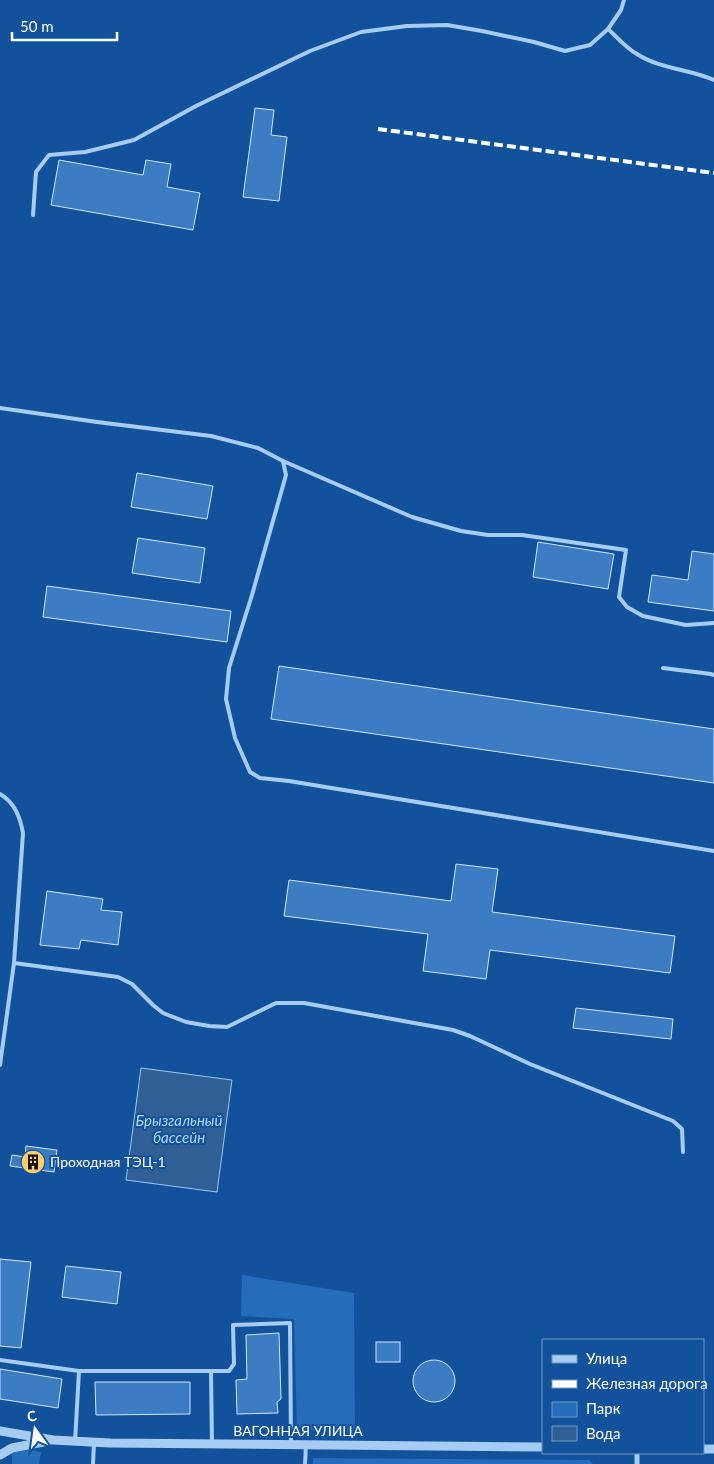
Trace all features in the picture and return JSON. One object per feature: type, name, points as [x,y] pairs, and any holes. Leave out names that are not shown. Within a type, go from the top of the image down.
[{"type":"street","points":[[0,1431],[53,1440]]},
{"type":"street","name":"ВАГОННАЯ УЛИЦА","points":[[53,1440],[212,1444],[542,1447]]},
{"type":"street","points":[[0,1455],[12,1448],[53,1440]]},
{"type":"lane","points":[[33,215],[36,172],[49,155],[85,152],[134,140],[196,106],[310,51],[361,32],[407,26],[448,26],[534,42],[565,51],[590,44],[608,29],[621,10],[624,0]]},
{"type":"lane","points":[[608,29],[636,54],[670,68],[714,80]]},
{"type":"lane","points":[[0,408],[211,436],[258,448],[283,461],[412,517],[460,531],[488,535],[522,535],[626,550],[619,597],[627,607],[643,616],[686,625],[714,623]]},
{"type":"lane","points":[[283,461],[286,475],[229,668],[226,699],[235,738],[250,772],[260,778],[289,781],[714,851]]},
{"type":"lane","points":[[662,668],[714,675]]},
{"type":"lane","points":[[0,794],[15,808],[23,833],[14,962],[0,1065]]},
{"type":"lane","points":[[14,962],[118,976],[132,984],[153,1005],[164,1012],[186,1022],[208,1026],[227,1027],[276,1003],[304,1003],[453,1030],[673,1122],[682,1129],[683,1152]]},
{"type":"lane","points":[[0,1360],[79,1372],[229,1371],[234,1364],[233,1325],[290,1324],[291,1445]]},
{"type":"lane","points":[[75,1442],[79,1372]]},
{"type":"lane","points":[[211,1372],[212,1444]]},
{"type":"lane","points":[[92,1464],[94,1442]]},
{"type":"lane","points":[[305,1464],[306,1445]]},
{"type":"green space","points":[[242,1275],[354,1293],[355,1432],[297,1430],[294,1319],[241,1316]]},
{"type":"green space","points":[[25,1449],[41,1452],[39,1464],[12,1464],[12,1453]]},
{"type":"green space","points":[[313,1458],[589,1460],[593,1464],[313,1464]]},
{"type":"water","name":"Брызгальный бассейн","points":[[141,1068],[232,1080],[217,1192],[126,1180]]},
{"type":"building","points":[[255,108],[274,110],[271,135],[287,137],[279,201],[243,197]]},
{"type":"building","points":[[59,160],[143,175],[146,160],[171,164],[167,187],[200,193],[193,230],[51,205]]},
{"type":"building","points":[[137,473],[213,486],[207,519],[131,507]]},
{"type":"building","points":[[138,538],[205,548],[200,583],[132,573]]},
{"type":"building","points":[[538,542],[614,554],[608,589],[533,577]]},
{"type":"building","points":[[692,551],[714,554],[714,611],[648,602],[652,575],[688,580]]},
{"type":"building","points":[[47,586],[231,611],[227,642],[43,617]]},
{"type":"building","points":[[279,666],[714,729],[714,783],[271,719]]},
{"type":"building","points":[[456,864],[498,869],[492,912],[675,936],[670,973],[490,950],[486,979],[423,971],[428,934],[284,916],[289,880],[451,901]]},
{"type":"building","points":[[47,891],[103,899],[101,910],[122,912],[118,945],[81,940],[79,949],[40,945]]},
{"type":"building","points":[[576,1008],[673,1019],[671,1039],[573,1028]]},
{"type":"building","name":"Проходная ТЭЦ-1","points":[[26,1146],[57,1150],[54,1172],[10,1166],[12,1155],[25,1157]]},
{"type":"building","points":[[0,1259],[31,1262],[21,1348],[0,1346]]},
{"type":"building","points":[[66,1266],[121,1272],[117,1304],[62,1297]]},
{"type":"building","points":[[279,1333],[281,1399],[277,1402],[278,1413],[237,1414],[236,1380],[247,1379],[246,1335]]},
{"type":"building","points":[[376,1342],[400,1342],[400,1362],[376,1362]]},
{"type":"building","points":[[430,1360],[438,1360],[449,1366],[455,1381],[449,1396],[438,1402],[430,1402],[419,1396],[413,1385],[413,1377],[419,1366]]},
{"type":"building","points":[[0,1369],[62,1379],[58,1408],[0,1399]]},
{"type":"building","points":[[95,1382],[190,1382],[190,1414],[96,1415]]},
{"type":"railway","points":[[378,129],[714,173]]},
{"type":"place","name":"Проходная ТЭЦ-1","points":[[33,1162]]}]
